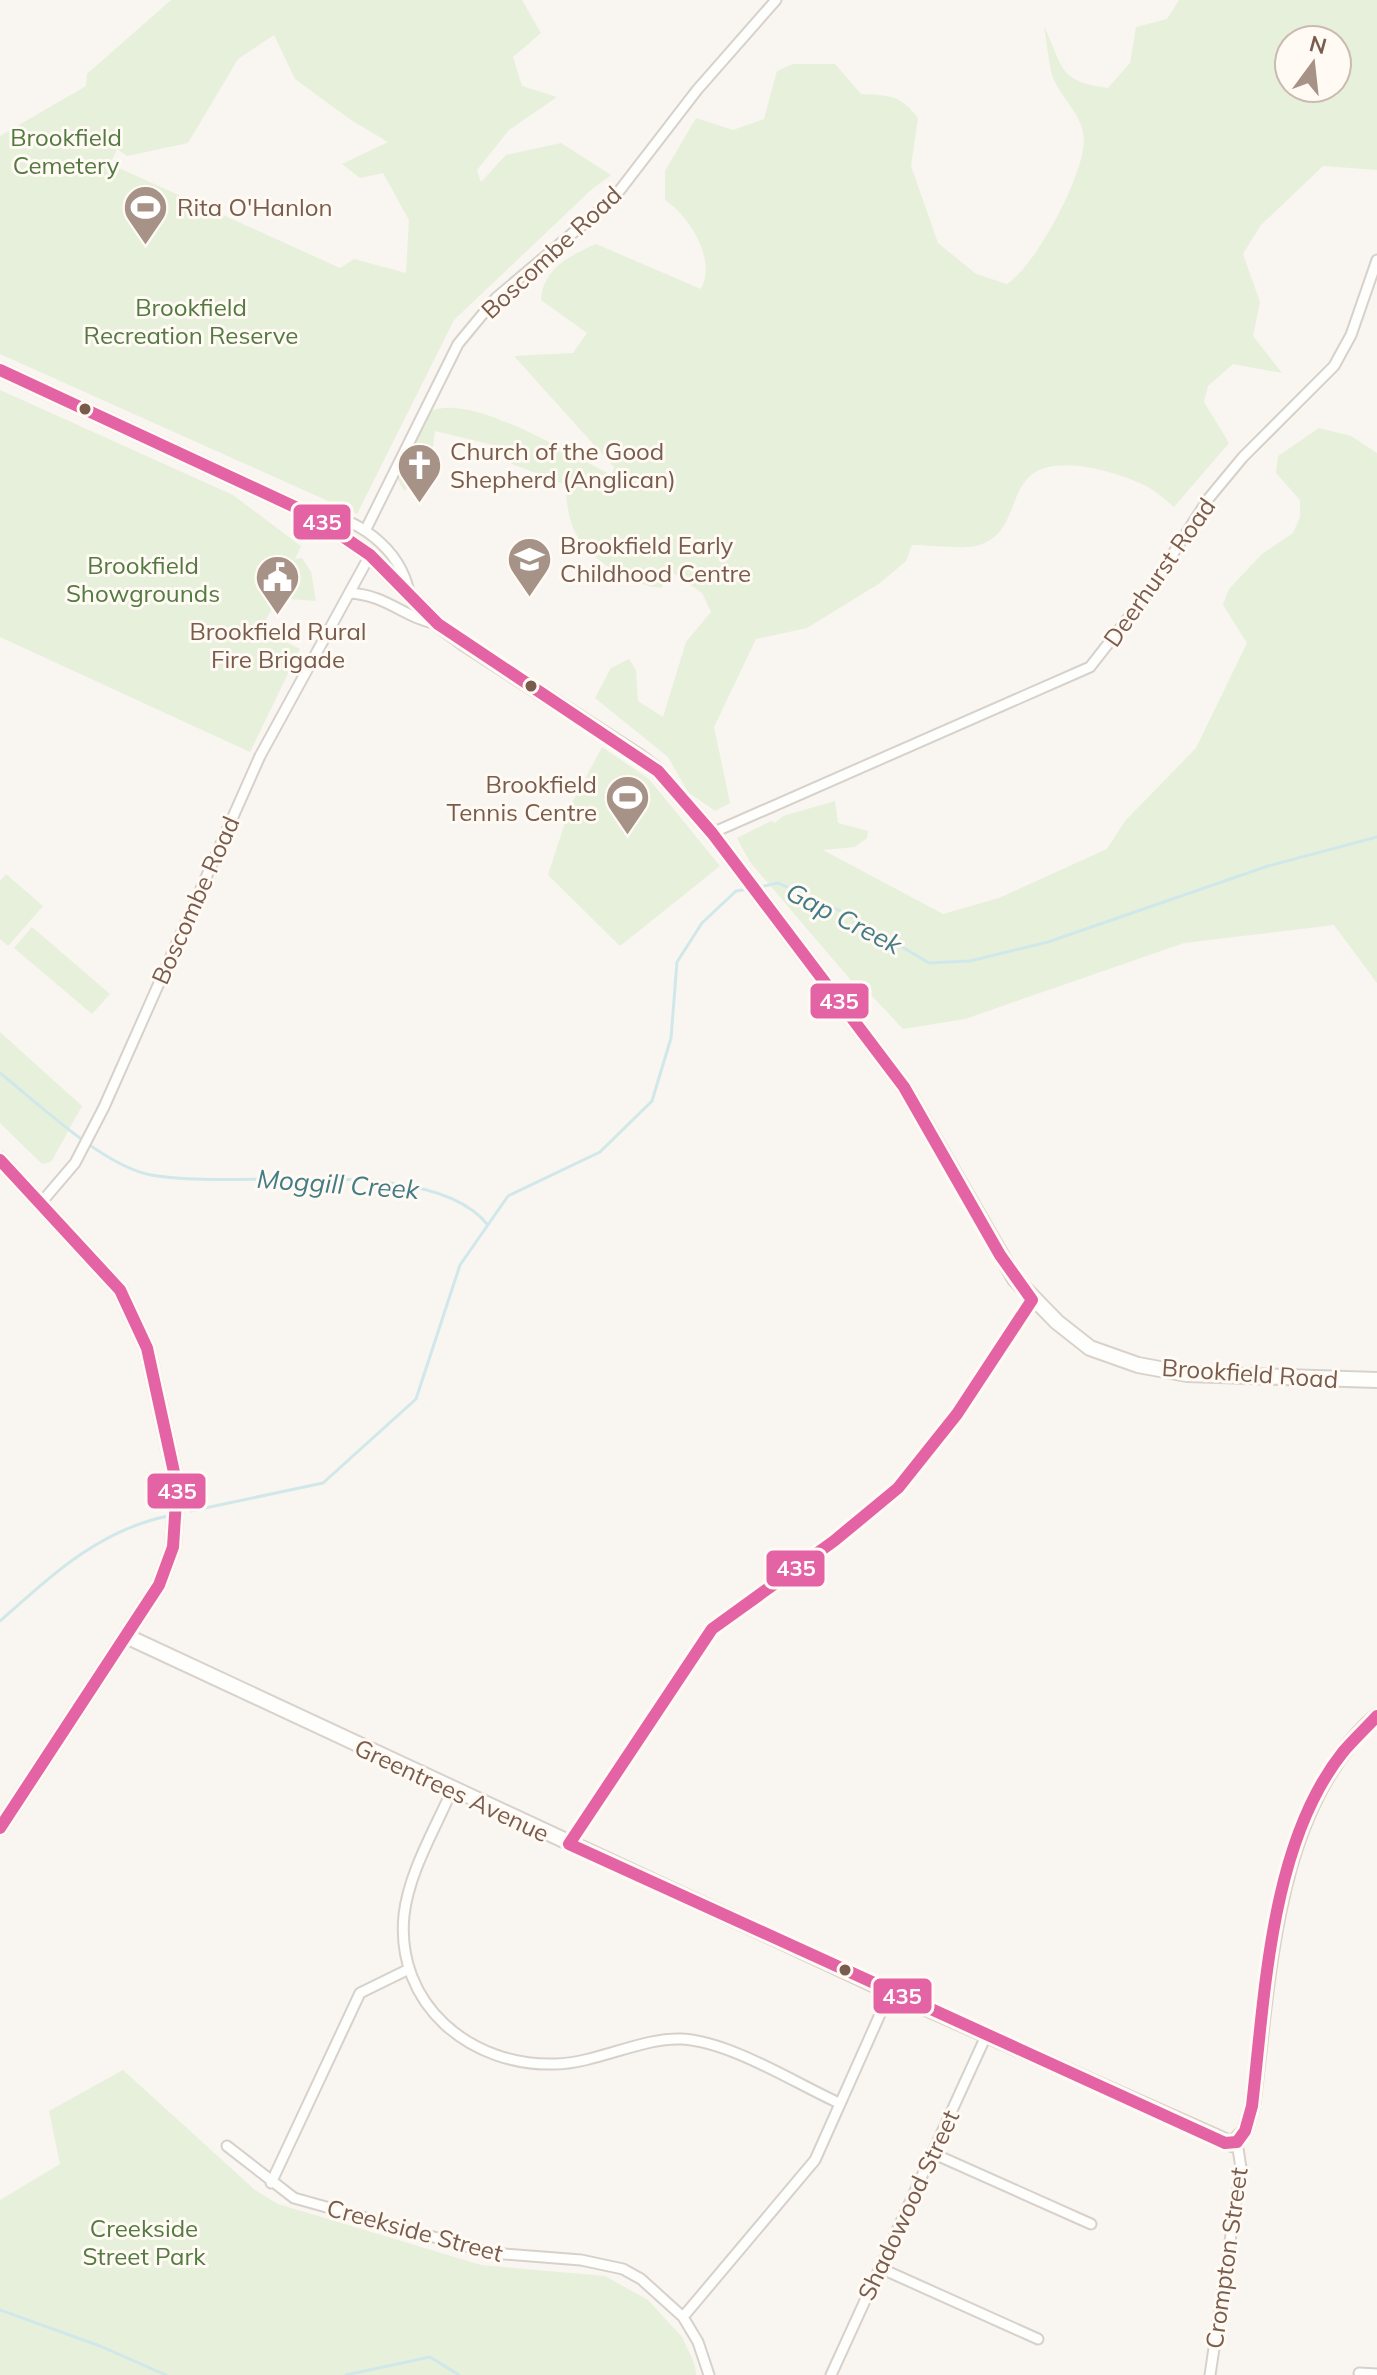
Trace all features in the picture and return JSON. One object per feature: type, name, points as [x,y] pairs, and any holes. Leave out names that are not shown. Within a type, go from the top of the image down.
[{"type":"main road","name":"Brookfield Road","points":[[0,370],[310,514],[370,555],[438,624],[658,771],[712,833],[904,1087],[1000,1255],[1032,1300],[1090,1348],[1138,1365],[1187,1374],[1377,1380]]},
{"type":"main road","points":[[0,1160],[120,1290],[147,1348],[177,1486],[173,1547],[159,1585],[0,1828]]},
{"type":"main road","name":"Greentrees Avenue","points":[[126,1636],[986,2036],[1225,2143],[1237,2142]]},
{"type":"main road","points":[[1237,2142],[1245,2131],[1252,2106],[1274,1940],[1299,1834],[1311,1804],[1345,1749],[1377,1716]]},
{"type":"street","name":"Boscombe Road","points":[[366,529],[458,344],[496,298],[613,199],[697,90],[776,0]]},
{"type":"street","name":"Deerhurst Road","points":[[712,833],[1090,667],[1147,594],[1218,488],[1334,366],[1351,335],[1377,260]]},
{"type":"street","points":[[310,514],[326,514],[366,529],[405,574],[410,597]]},
{"type":"street","name":"Boscombe Road","points":[[40,1204],[66,1174],[84,1146],[260,756],[370,555]]},
{"type":"street","points":[[349,593],[382,598],[424,622],[438,624]]},
{"type":"street","points":[[569,1844],[712,1629],[834,1541],[898,1488],[957,1414],[1032,1300]]},
{"type":"street","points":[[452,1790],[413,1881],[404,1916],[407,1970],[423,1998],[450,2030],[478,2050],[520,2064],[560,2064],[678,2039],[708,2043],[839,2103]]},
{"type":"street","points":[[271,2183],[360,1993],[407,1970]]},
{"type":"street","points":[[683,2317],[815,2160],[890,1992]]},
{"type":"street","name":"Shadowood Street","points":[[831,2375],[986,2036]]},
{"type":"street","name":"Crompton Street","points":[[1210,2375],[1241,2168],[1237,2142]]},
{"type":"street","name":"Creekside Street","points":[[227,2146],[294,2198],[491,2253],[581,2260],[623,2269],[641,2279],[683,2317],[698,2342],[709,2375]]},
{"type":"street","points":[[932,2153],[1091,2224]]},
{"type":"street","points":[[880,2268],[1038,2339]]},
{"type":"street","points":[[1359,2373],[1377,2374]]},
{"type":"green space","points":[[171,0],[522,0],[541,33],[513,57],[522,86],[557,97],[509,130],[477,170],[481,182],[506,155],[561,143],[611,175],[591,190],[454,320],[357,514],[0,354],[0,136],[86,86],[87,74]],"holes":[[[274,35],[295,79],[351,120],[388,142],[342,164],[360,178],[383,173],[409,220],[406,273],[354,259],[340,268],[110,164],[117,149],[127,156],[188,143],[238,59]]]},
{"type":"green space","points":[[1179,0],[1377,0],[1377,170],[1323,166],[1261,225],[1243,254],[1260,302],[1253,336],[1282,373],[1233,364],[1208,386],[1204,402],[1229,443],[1174,507],[1144,485],[1102,470],[1068,465],[1039,470],[1022,486],[1005,524],[990,540],[965,547],[912,545],[906,561],[880,583],[807,628],[756,639],[714,727],[730,803],[715,811],[688,792],[668,757],[595,698],[611,668],[629,659],[636,670],[638,701],[663,717],[686,642],[711,612],[702,593],[670,571],[661,588],[625,577],[612,569],[590,552],[575,532],[564,484],[512,464],[493,445],[435,431],[430,470],[404,491],[397,478],[415,426],[435,409],[458,408],[485,414],[514,425],[612,475],[614,467],[514,356],[573,353],[587,333],[541,300],[547,279],[560,264],[596,244],[701,289],[706,265],[703,252],[683,216],[665,200],[665,171],[696,118],[733,130],[764,119],[777,71],[793,64],[835,64],[861,94],[893,98],[912,110],[918,118],[911,166],[938,243],[976,274],[1007,284],[1019,274],[1044,240],[1067,197],[1082,157],[1083,131],[1052,75],[1044,26],[1060,63],[1071,77],[1108,88],[1130,63],[1136,27],[1167,19]]},
{"type":"green space","name":"Brookfield Showgrounds","points":[[0,390],[233,495],[301,546],[295,559],[302,558],[311,572],[316,601],[277,598],[261,630],[300,649],[250,752],[0,637]]},
{"type":"green space","points":[[1319,428],[1351,436],[1377,453],[1377,983],[1334,925],[1184,943],[965,1019],[903,1029],[873,997],[866,998],[750,862],[737,838],[771,821],[775,823],[783,816],[835,801],[838,823],[868,831],[867,838],[855,847],[823,850],[943,914],[999,898],[1107,849],[1125,821],[1196,748],[1247,643],[1223,605],[1229,589],[1262,554],[1293,533],[1300,517],[1300,500],[1276,473],[1278,456]]},
{"type":"green space","name":"Brookfield Tennis Centre","points":[[602,747],[649,779],[720,866],[620,946],[548,875],[570,807]]},
{"type":"green space","points":[[6,874],[43,906],[8,946],[0,939],[0,881]]},
{"type":"green space","points":[[32,927],[110,994],[92,1014],[14,948]]},
{"type":"green space","points":[[0,1032],[82,1106],[51,1162],[42,1164],[0,1123]]},
{"type":"green space","name":"Creekside Street Park","points":[[123,2070],[255,2190],[278,2204],[481,2265],[605,2276],[648,2300],[682,2337],[695,2365],[696,2375],[0,2375],[0,2200],[60,2164],[49,2111]]},
{"type":"waterway","name":"Gap Creek","points":[[760,887],[778,883],[845,913],[929,963],[970,961],[1048,942],[1268,866],[1377,837]]},
{"type":"waterway","name":"Gap Creek","points":[[191,1511],[323,1483],[416,1399],[460,1265],[508,1196],[600,1152],[652,1101],[671,1038],[677,962],[702,923],[736,891],[749,889]]},
{"type":"waterway","name":"Moggill Creek","points":[[0,1073],[92,1147],[113,1160],[151,1175],[188,1179],[380,1182],[424,1189],[461,1203],[488,1225]]},
{"type":"waterway","name":"Moggill Creek","points":[[0,1621],[77,1557],[120,1532],[168,1516]]},
{"type":"waterway","name":"Moggill Creek","points":[[0,2310],[100,2346],[166,2375]]},
{"type":"waterway","name":"Moggill Creek","points":[[346,2375],[430,2357],[459,2375]]},
{"type":"transit line","name":"435","points":[[0,370],[310,514],[370,555],[438,624],[658,771],[712,833],[904,1087],[1000,1255],[1032,1300]]},
{"type":"transit line","name":"435","points":[[0,1160],[120,1290],[147,1348],[177,1486],[173,1547],[159,1585],[0,1828]]},
{"type":"transit line","name":"435","points":[[569,1844],[712,1629],[834,1541],[898,1488],[957,1414],[1032,1300]]},
{"type":"transit line","name":"435","points":[[1237,2142],[1245,2131],[1252,2106],[1275,1921],[1300,1830],[1319,1789],[1343,1752],[1377,1716]]},
{"type":"transit line","name":"435","points":[[569,1844],[1225,2143],[1237,2142]]},
{"type":"place","name":"Rita O'Hanlon","points":[[146,246]]},
{"type":"place","name":"Church of the Good Shepherd (Anglican)","points":[[419,504]]},
{"type":"place","name":"Brookfield Early Childhood Centre","points":[[529,598]]},
{"type":"place","name":"Brookfield Rural Fire Brigade","points":[[278,616]]},
{"type":"place","name":"Brookfield Tennis Centre","points":[[628,837]]},
{"type":"park label","name":"Brookfield Cemetery","points":[[66,151]]},
{"type":"park label","name":"Brookfield Recreation Reserve","points":[[191,321]]}]
